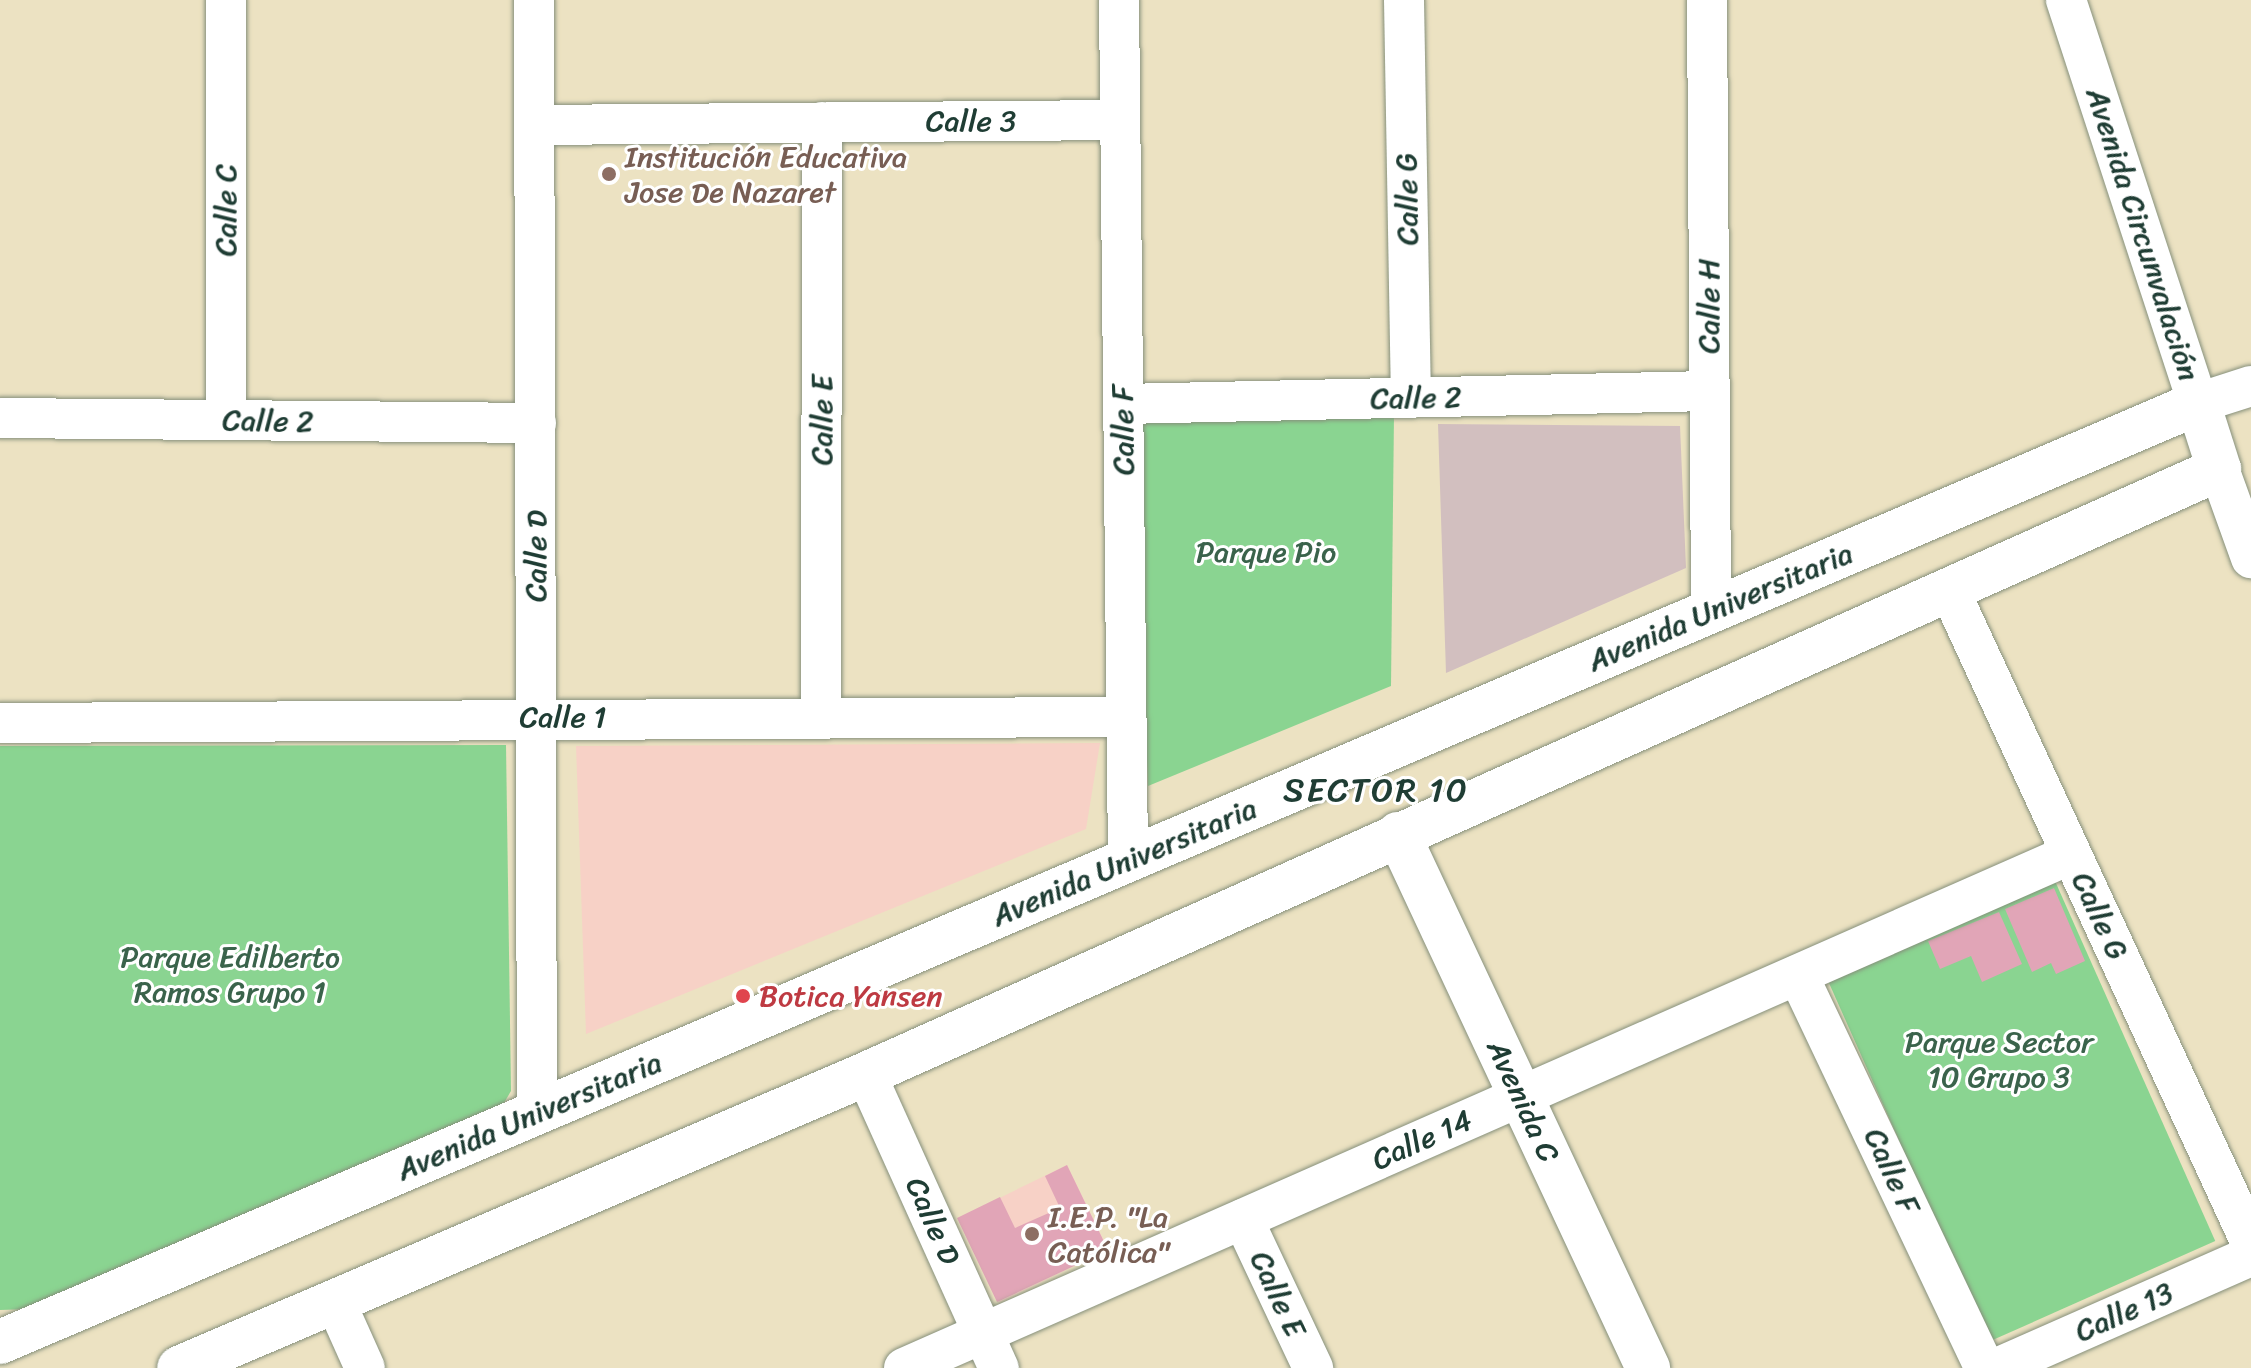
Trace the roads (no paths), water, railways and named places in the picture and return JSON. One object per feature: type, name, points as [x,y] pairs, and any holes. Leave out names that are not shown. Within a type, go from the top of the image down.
[{"type":"street","name":"Calle C","points":[[226,0],[226,420]]},
{"type":"street","name":"Calle D","points":[[534,0],[537,1112]]},
{"type":"street","name":"Calle F","points":[[1119,0],[1128,860]]},
{"type":"street","name":"Calle G","points":[[1404,0],[1411,398]]},
{"type":"street","name":"Calle H","points":[[1707,0],[1711,611]]},
{"type":"street","name":"Avenida Circunvalación","points":[[2066,0],[2219,469]]},
{"type":"street","name":"Calle 3","points":[[535,125],[1120,120]]},
{"type":"street","name":"Calle E","points":[[821,717],[822,122]]},
{"type":"street","name":"Avenida Universitaria","points":[[0,1342],[2198,403],[2251,386]]},
{"type":"street","name":"Calle 2","points":[[1123,404],[1709,391]]},
{"type":"street","name":"Calle 2","points":[[0,418],[536,423]]},
{"type":"street","points":[[179,1368],[866,1074],[2219,469],[2251,558]]},
{"type":"street","name":"Calle G","points":[[1949,589],[2251,1243]]},
{"type":"street","name":"Calle 1","points":[[0,723],[536,717],[1126,717]]},
{"type":"street","name":"Avenida C","points":[[1398,834],[1648,1368]]},
{"type":"street","name":"Calle 14","points":[[904,1368],[991,1351],[1243,1219],[2071,854]]},
{"type":"street","name":"Calle F","points":[[1798,975],[1985,1368]]},
{"type":"street","name":"Calle D","points":[[866,1074],[991,1351]]},
{"type":"street","name":"Calle E","points":[[1243,1219],[1313,1368]]},
{"type":"street","name":"Calle 13","points":[[1997,1368],[2251,1256]]},
{"type":"street","points":[[335,1301],[365,1368]]},
{"type":"place","name":"Institución Educativa Jose De Nazaret","points":[[609,174]]},
{"type":"place","name":"Botica Yansen","points":[[743,996]]},
{"type":"place","name":"I.E.P. \"La Católica\"","points":[[1032,1234]]},
{"type":"district","name":"SECTOR 10","points":[[1376,791]]},
{"type":"park label","name":"Parque Pio","points":[[1266,552]]},
{"type":"park label","name":"Parque Edilberto Ramos Grupo 1","points":[[230,974]]},
{"type":"park label","name":"Parque Sector 10 Grupo 3","points":[[1999,1059]]}]
